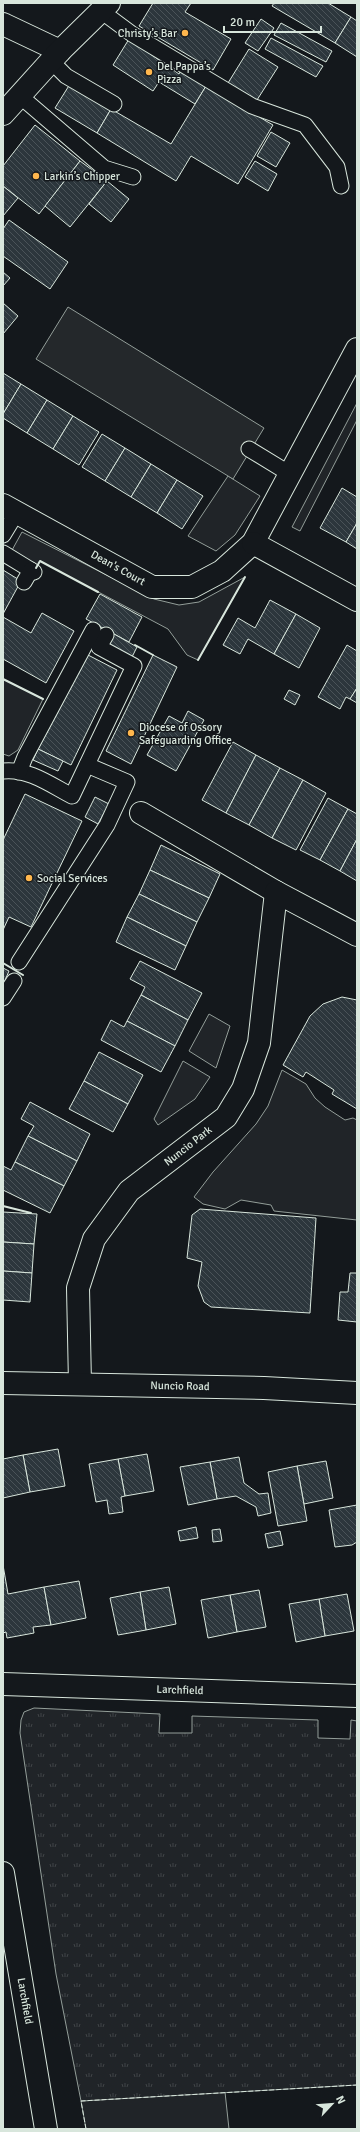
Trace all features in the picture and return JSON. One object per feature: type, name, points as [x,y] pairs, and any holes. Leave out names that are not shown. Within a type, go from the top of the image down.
[{"type":"street","points":[[3,114],[56,56],[105,7]]},
{"type":"street","points":[[3,24],[56,56]]},
{"type":"street","name":"Dean's Court","points":[[10,509],[152,587],[192,587],[222,570],[253,543],[357,349]]},
{"type":"street","points":[[253,543],[357,600]]},
{"type":"street","points":[[141,813],[276,892],[357,935]]},
{"type":"street","name":"Nuncio Park","points":[[80,1384],[78,1288],[94,1239],[130,1191],[226,1117],[243,1089],[260,1043],[276,892]]},
{"type":"street","name":"Nuncio Road","points":[[3,1383],[264,1388],[357,1393]]},
{"type":"street","name":"Larchfield","points":[[3,1684],[357,1696]]},
{"type":"street","name":"Larchfield","points":[[3,1873],[46,2129]]},
{"type":"lane","points":[[105,7],[132,34],[252,106],[305,125],[337,167],[341,186]]},
{"type":"lane","points":[[56,56],[66,76],[114,104]]},
{"type":"lane","points":[[20,96],[104,168],[133,176]]},
{"type":"lane","points":[[249,449],[290,474]]},
{"type":"lane","points":[[3,535],[10,509]]},
{"type":"lane","points":[[3,553],[30,575]]},
{"type":"lane","points":[[3,771],[28,774],[72,796],[134,666],[99,647],[99,632],[25,757],[19,772]]},
{"type":"lane","points":[[19,962],[107,825],[127,782],[86,765]]},
{"type":"lane","points":[[3,998],[14,981]]},
{"type":"green space","points":[[357,403],[357,420],[300,531],[292,527]]},
{"type":"green space","points":[[228,476],[260,496],[235,535],[216,551],[188,536]]},
{"type":"green space","points":[[22,532],[154,599],[179,605],[199,602],[245,577],[198,660],[187,655],[168,629],[40,561],[37,566],[11,552]]},
{"type":"green space","points":[[3,679],[43,699],[18,750],[9,756],[3,754]]},
{"type":"green space","points":[[209,1014],[230,1026],[216,1068],[189,1051]]},
{"type":"green space","points":[[183,1061],[210,1077],[195,1099],[158,1125],[154,1119]]},
{"type":"green space","points":[[282,1070],[306,1084],[315,1098],[325,1107],[345,1120],[353,1118],[357,1120],[357,1220],[274,1211],[271,1205],[241,1200],[225,1209],[203,1204],[194,1197],[213,1172],[256,1124],[268,1106]]},
{"type":"green space","points":[[34,1708],[160,1714],[159,1733],[192,1733],[192,1716],[318,1720],[318,1738],[350,1739],[351,1720],[357,1721],[357,2085],[81,2101],[56,1974],[20,1733],[21,1720],[24,1712]]},
{"type":"green space","points":[[225,2092],[229,2129],[86,2129],[81,2101]]},
{"type":"shaded area","points":[[68,307],[264,428],[233,479],[36,359]]},
{"type":"building","name":"Christy’s Bar","points":[[153,3],[191,3],[185,12],[231,39],[213,70],[139,26]]},
{"type":"building","points":[[274,3],[328,3],[351,17],[335,43],[272,6]]},
{"type":"building","points":[[351,17],[357,21],[357,57],[335,43]]},
{"type":"building","points":[[261,19],[274,28],[258,51],[245,43]]},
{"type":"building","points":[[281,23],[332,51],[326,62],[274,35]]},
{"type":"building","points":[[271,38],[323,66],[316,77],[265,49]]},
{"type":"building","name":"Del Pappa’s Pizza","points":[[129,39],[179,74],[181,70],[206,86],[195,104],[159,82],[153,91],[113,65]]},
{"type":"building","points":[[249,49],[278,67],[257,100],[228,83]]},
{"type":"building","points":[[70,84],[111,109],[97,133],[55,108]]},
{"type":"building","points":[[206,86],[273,125],[238,184],[191,156],[176,181],[97,133],[111,109],[171,144]]},
{"type":"building","name":"Larkin’s Chipper","points":[[35,125],[80,161],[39,214],[3,186],[3,166]]},
{"type":"building","points":[[271,132],[290,143],[276,167],[257,156]]},
{"type":"building","points":[[80,161],[107,181],[70,227],[45,206]]},
{"type":"building","points":[[255,161],[277,174],[268,191],[245,177]]},
{"type":"building","points":[[107,181],[129,199],[111,222],[89,204]]},
{"type":"building","points":[[3,186],[18,198],[3,216]]},
{"type":"building","points":[[9,220],[68,262],[50,289],[3,256],[3,229]]},
{"type":"building","points":[[3,272],[10,278],[3,286]]},
{"type":"building","points":[[3,303],[18,316],[3,334]]},
{"type":"building","points":[[3,373],[21,384],[3,414]]},
{"type":"building","points":[[21,384],[47,400],[27,433],[3,418],[3,414]]},
{"type":"building","points":[[47,400],[73,416],[53,449],[27,433]]},
{"type":"building","points":[[73,416],[99,432],[79,465],[53,449]]},
{"type":"building","points":[[102,434],[125,448],[105,481],[82,467]]},
{"type":"building","points":[[125,448],[151,464],[131,497],[105,481]]},
{"type":"building","points":[[151,464],[177,480],[157,513],[131,497]]},
{"type":"building","points":[[177,480],[203,496],[182,529],[157,513]]},
{"type":"building","points":[[342,488],[357,497],[357,523],[346,542],[320,528]]},
{"type":"building","points":[[357,523],[357,549],[346,542]]},
{"type":"building","points":[[3,570],[21,581],[3,614]]},
{"type":"building","points":[[100,594],[142,617],[129,642],[86,619]]},
{"type":"building","points":[[270,600],[296,614],[274,654],[248,639],[240,654],[223,645],[238,618],[255,628]]},
{"type":"building","points":[[42,613],[74,631],[46,683],[3,659],[3,617],[31,633]]},
{"type":"building","points":[[296,614],[320,628],[299,668],[274,654]]},
{"type":"building","points":[[114,634],[137,647],[130,661],[106,648]]},
{"type":"building","points":[[347,645],[357,651],[357,688],[350,699],[346,697],[340,709],[318,697]]},
{"type":"building","points":[[88,655],[117,670],[71,765],[38,749]]},
{"type":"building","points":[[153,655],[177,667],[131,764],[106,751]]},
{"type":"building","points":[[357,688],[357,703],[350,699]]},
{"type":"building","points":[[289,690],[300,695],[295,705],[284,699]]},
{"type":"building","points":[[188,711],[204,720],[176,771],[147,755],[169,716],[182,723]]},
{"type":"building","points":[[233,742],[256,755],[226,813],[202,800]]},
{"type":"building","points":[[38,749],[63,761],[58,771],[33,760]]},
{"type":"building","points":[[256,755],[280,768],[249,825],[226,813]]},
{"type":"building","points":[[280,768],[303,780],[272,838],[249,825]]},
{"type":"building","points":[[303,780],[326,793],[296,850],[272,838]]},
{"type":"building","name":"Social Services","points":[[25,794],[82,821],[31,927],[9,917],[3,930],[3,840]]},
{"type":"building","points":[[95,797],[109,804],[98,824],[85,817]]},
{"type":"building","points":[[328,798],[348,809],[320,860],[300,850]]},
{"type":"building","points":[[348,809],[357,814],[357,839],[340,871],[320,860]]},
{"type":"building","points":[[357,839],[357,881],[340,871]]},
{"type":"building","points":[[161,845],[220,874],[209,898],[150,870]]},
{"type":"building","points":[[150,870],[209,898],[197,922],[139,894]]},
{"type":"building","points":[[139,894],[197,922],[186,946],[127,917]]},
{"type":"building","points":[[127,917],[186,946],[175,970],[116,942]]},
{"type":"building","points":[[140,961],[202,993],[188,1020],[141,995],[145,987],[130,979]]},
{"type":"building","points":[[3,968],[9,971],[3,985]]},
{"type":"building","points":[[141,995],[188,1020],[175,1046],[127,1021]]},
{"type":"building","points":[[342,997],[357,1000],[357,1109],[332,1094],[334,1090],[306,1072],[303,1077],[283,1065],[310,1016],[323,1004]]},
{"type":"building","points":[[111,1020],[124,1027],[127,1021],[175,1046],[161,1072],[101,1040]]},
{"type":"building","points":[[99,1052],[143,1075],[128,1104],[84,1081]]},
{"type":"building","points":[[84,1081],[128,1104],[113,1132],[69,1109]]},
{"type":"building","points":[[30,1102],[90,1134],[77,1161],[28,1136],[34,1126],[21,1119]]},
{"type":"building","points":[[28,1136],[77,1161],[64,1186],[15,1162]]},
{"type":"building","points":[[15,1162],[64,1186],[50,1213],[3,1190],[3,1166],[11,1170]]},
{"type":"building","points":[[200,1209],[316,1218],[310,1313],[211,1307],[204,1302],[198,1286],[202,1262],[187,1258],[192,1215]]},
{"type":"building","points":[[3,1212],[37,1214],[34,1244],[3,1242]]},
{"type":"building","points":[[3,1242],[34,1244],[32,1273],[3,1271]]},
{"type":"building","points":[[3,1271],[32,1273],[30,1302],[3,1300]]},
{"type":"building","points":[[350,1273],[357,1273],[357,1322],[338,1320],[340,1292],[348,1292]]},
{"type":"building","points":[[58,1449],[65,1486],[30,1492],[23,1455]]},
{"type":"building","points":[[147,1454],[154,1491],[125,1496],[118,1459]]},
{"type":"building","points":[[23,1455],[30,1492],[3,1498],[3,1459]]},
{"type":"building","points":[[239,1457],[244,1483],[259,1494],[268,1493],[271,1513],[258,1516],[256,1507],[236,1496],[217,1499],[210,1462]]},
{"type":"building","points":[[118,1459],[125,1496],[121,1497],[123,1512],[109,1514],[107,1500],[96,1502],[89,1464]]},
{"type":"building","points":[[326,1461],[333,1498],[304,1504],[297,1466]]},
{"type":"building","points":[[210,1462],[217,1499],[188,1505],[180,1467]]},
{"type":"building","points":[[297,1466],[307,1521],[278,1526],[268,1472]]},
{"type":"building","points":[[357,1505],[357,1542],[352,1545],[335,1547],[329,1510]]},
{"type":"building","points":[[196,1527],[198,1538],[180,1541],[178,1531]]},
{"type":"building","points":[[220,1529],[222,1541],[213,1542],[212,1530]]},
{"type":"building","points":[[280,1531],[283,1545],[268,1548],[265,1534]]},
{"type":"building","points":[[3,1565],[8,1594],[44,1587],[51,1625],[33,1627],[34,1633],[7,1638],[6,1632],[3,1633]]},
{"type":"building","points":[[79,1581],[86,1618],[51,1625],[44,1587]]},
{"type":"building","points":[[169,1587],[176,1624],[146,1630],[140,1592]]},
{"type":"building","points":[[259,1590],[266,1627],[237,1632],[230,1595]]},
{"type":"building","points":[[140,1592],[146,1630],[118,1635],[110,1598]]},
{"type":"building","points":[[347,1594],[354,1631],[325,1636],[319,1599]]},
{"type":"building","points":[[230,1595],[237,1632],[208,1638],[201,1600]]},
{"type":"building","points":[[319,1599],[325,1636],[296,1642],[289,1604]]},
{"type":"fence","points":[[86,2129],[81,2101],[357,2085]]},
{"type":"wall","points":[[36,568],[40,561],[98,592]]},
{"type":"wall","points":[[198,660],[245,577]]},
{"type":"wall","points":[[135,645],[153,655]]},
{"type":"wall","points":[[3,679],[43,699]]},
{"type":"wall","points":[[3,963],[23,975]]},
{"type":"wall","points":[[3,1206],[31,1213]]},
{"type":"place","name":"Christy’s Bar","points":[[185,33]]},
{"type":"place","name":"Del Pappa’s Pizza","points":[[149,72]]},
{"type":"place","name":"Larkin’s Chipper","points":[[36,176]]},
{"type":"place","name":"Diocese of Ossory Safeguarding Office","points":[[131,733]]},
{"type":"place","name":"Social Services","points":[[29,878]]}]
